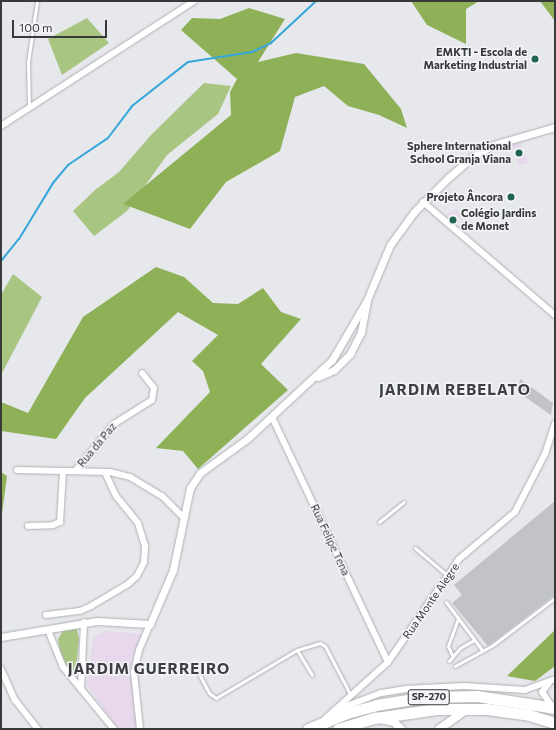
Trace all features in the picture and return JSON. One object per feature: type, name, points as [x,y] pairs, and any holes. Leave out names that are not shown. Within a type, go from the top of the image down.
[{"type":"highway","name":"SP-270","points":[[308,729],[322,722],[376,705],[426,697],[477,696],[555,708]]},
{"type":"highway","name":"SP-270","points":[[338,729],[375,718],[436,709],[468,709],[529,715],[555,723]]},
{"type":"main road","points":[[439,729],[468,709]]},
{"type":"main road","points":[[375,718],[394,722],[401,729]]},
{"type":"street","points":[[1,126],[194,1]]},
{"type":"street","points":[[140,729],[134,672],[139,650],[173,570],[190,488],[200,473],[272,417],[316,377],[332,360],[367,300],[390,245],[423,202],[472,157],[493,145],[555,127]]},
{"type":"street","points":[[423,202],[555,315]]},
{"type":"street","points":[[316,377],[334,370],[350,354],[361,332],[367,300]]},
{"type":"street","name":"Rua da Paz","points":[[76,470],[114,424],[152,400],[154,388],[142,373]]},
{"type":"street","name":"Rua Felipe Tena","points":[[272,417],[388,662]]},
{"type":"street","name":"Rua Monte Alegre","points":[[322,722],[353,692],[388,662],[459,559],[515,512],[545,454],[555,424]]},
{"type":"street","points":[[17,470],[76,470],[105,472],[130,477],[144,483],[162,496],[184,518]]},
{"type":"street","points":[[28,526],[53,525],[60,522],[63,471]]},
{"type":"street","points":[[46,615],[80,611],[91,606],[128,584],[137,576],[144,562],[145,546],[138,523],[116,496],[105,472]]},
{"type":"street","points":[[1,637],[48,630],[84,622],[122,620],[150,624]]},
{"type":"street","points":[[81,689],[84,622]]},
{"type":"street","points":[[48,630],[64,667],[114,729]]},
{"type":"street","points":[[1,669],[15,700],[38,729]]},
{"type":"street","points":[[333,712],[367,698],[405,689],[443,687],[525,690],[553,680]]},
{"type":"street","points":[[553,680],[542,692],[547,702],[555,708]]},
{"type":"street","points":[[353,692],[367,698]]},
{"type":"lane","points":[[29,108],[28,62],[37,1]]},
{"type":"lane","points":[[379,522],[404,502]]},
{"type":"lane","points":[[415,548],[447,575]]},
{"type":"lane","points":[[455,666],[517,628],[555,598]]},
{"type":"lane","points":[[446,602],[482,650]]},
{"type":"lane","points":[[452,656],[448,650],[448,642],[458,618]]},
{"type":"lane","points":[[449,661],[452,656],[474,640]]},
{"type":"lane","points":[[199,674],[209,693],[216,698],[297,650],[316,643],[325,646],[353,692]]},
{"type":"lane","points":[[297,650],[312,675]]},
{"type":"shaded area","name":"Sphere International School Granja Viana","points":[[520,141],[528,163],[518,165],[512,143]]},
{"type":"shaded area","name":"Colégio Jardins de Monet","points":[[456,209],[462,216],[453,223],[445,216]]},
{"type":"shaded area","points":[[105,631],[142,634],[132,658],[130,671],[135,696],[136,729],[118,729],[87,685],[93,638]]},
{"type":"green space","points":[[411,1],[479,1],[466,9],[466,44],[427,25]]},
{"type":"green space","points":[[540,1],[555,1],[555,21]]},
{"type":"green space","points":[[249,8],[285,19],[258,62],[296,53],[364,64],[401,109],[407,128],[379,115],[348,106],[324,86],[295,97],[280,151],[226,182],[190,229],[123,204],[231,115],[230,92],[237,79],[181,30],[192,18],[220,19]]},
{"type":"green space","points":[[87,18],[109,43],[62,75],[48,39]]},
{"type":"green space","points":[[204,83],[231,86],[218,114],[167,155],[127,211],[94,236],[73,211],[95,190],[119,172],[151,135]]},
{"type":"green space","points":[[156,267],[184,277],[213,303],[238,304],[263,288],[281,312],[301,319],[261,364],[288,390],[198,469],[183,451],[156,448],[210,392],[203,371],[192,361],[218,335],[178,312],[85,398],[56,439],[1,431],[1,402],[28,413],[83,317]]},
{"type":"green space","points":[[13,274],[42,297],[1,375],[1,295]]},
{"type":"green space","points":[[1,472],[7,476],[1,521]]},
{"type":"green space","points":[[64,629],[77,629],[79,639],[76,670],[70,671],[60,652],[58,639]]},
{"type":"green space","points":[[555,630],[555,666],[535,681],[507,676]]},
{"type":"building","points":[[520,379],[553,403],[551,415],[518,392]]},
{"type":"building","points":[[555,501],[555,595],[488,646],[452,603],[462,595],[454,585]]},
{"type":"waterway","points":[[1,261],[19,239],[53,183],[68,165],[108,138],[132,106],[188,62],[252,52],[271,43],[316,1]]},
{"type":"place","name":"EMKTI - Escola de Marketing Industrial","points":[[535,59]]},
{"type":"place","name":"Sphere International School Granja Viana","points":[[519,153]]},
{"type":"place","name":"Projeto Âncora","points":[[511,197]]},
{"type":"place","name":"Colégio Jardins de Monet","points":[[453,220]]},
{"type":"district","name":"JARDIM REBELATO","points":[[455,390]]},
{"type":"district","name":"JARDIM GUERREIRO","points":[[149,669]]}]
